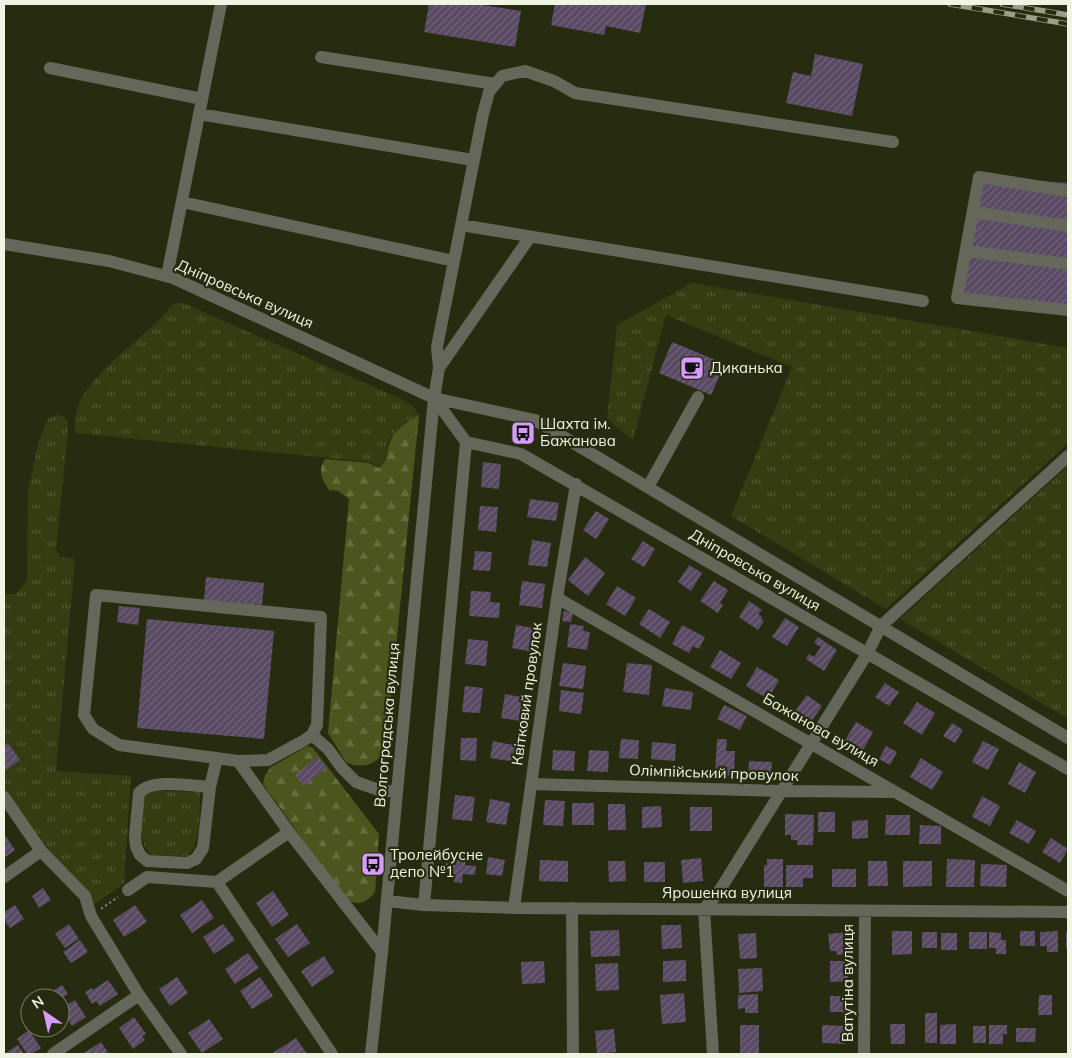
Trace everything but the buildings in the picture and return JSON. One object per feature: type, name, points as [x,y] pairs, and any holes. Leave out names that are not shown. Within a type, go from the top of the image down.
[{"type":"street","points":[[167,276],[221,4]]},
{"type":"street","points":[[321,57],[495,84]]},
{"type":"street","points":[[50,68],[202,99]]},
{"type":"street","points":[[439,368],[437,347],[482,114],[489,92],[502,76],[525,71],[554,81],[575,93],[893,142]]},
{"type":"street","points":[[199,114],[473,160]]},
{"type":"street","points":[[1068,191],[979,177],[958,298],[1068,310]]},
{"type":"street","points":[[182,202],[454,261]]},
{"type":"street","points":[[973,212],[1068,226]]},
{"type":"street","points":[[461,225],[923,301]]},
{"type":"street","points":[[439,368],[530,237]]},
{"type":"street","name":"Дніпровська вулиця","points":[[4,244],[109,261],[167,276],[434,398],[535,420],[1068,738]]},
{"type":"street","points":[[967,250],[1068,264]]},
{"type":"street","name":"Волгоградська вулиця","points":[[371,1054],[434,398],[439,368]]},
{"type":"street","name":"Дніпровська вулиця","points":[[434,398],[466,442],[522,454],[1068,769]]},
{"type":"street","points":[[648,487],[698,398]]},
{"type":"street","points":[[424,905],[466,442]]},
{"type":"street","points":[[713,1054],[704,910],[718,893],[867,654],[881,626],[1068,456]]},
{"type":"street","name":"Квітковий провулок","points":[[514,908],[557,598],[576,484]]},
{"type":"street","points":[[96,595],[321,617],[317,725],[312,735],[268,760],[238,761],[217,758],[119,745],[93,729],[84,715],[96,595]]},
{"type":"street","name":"Бажанова вулиця","points":[[557,598],[1068,891]]},
{"type":"street","points":[[312,735],[328,749],[342,768],[356,782],[379,790],[397,792]]},
{"type":"street","points":[[210,787],[157,784],[142,790],[139,793],[135,836],[140,855],[147,861],[187,863],[196,859],[203,848],[210,787],[217,758]]},
{"type":"street","points":[[238,761],[289,832],[382,952]]},
{"type":"street","name":"Олімпійський провулок","points":[[531,784],[781,791],[896,792]]},
{"type":"street","points":[[4,797],[41,850],[85,896],[91,916],[139,995],[181,1054]]},
{"type":"street","points":[[128,890],[147,877],[217,882],[289,832]]},
{"type":"street","points":[[4,877],[41,850]]},
{"type":"street","points":[[217,882],[332,1054]]},
{"type":"street","name":"Ярошенка вулиця","points":[[387,901],[424,905],[514,908],[1068,912]]},
{"type":"street","points":[[572,908],[573,1054]]},
{"type":"street","name":"Ватутіна вулиця","points":[[864,911],[864,1054]]},
{"type":"street","points":[[53,1054],[139,995]]},
{"type":"path","points":[[91,916],[128,890]]},
{"type":"green space","points":[[692,283],[1068,348],[1068,443],[886,609],[731,516],[792,367],[666,315],[633,440],[607,419],[617,325]]},
{"type":"green space","points":[[183,303],[403,400],[413,406],[419,415],[401,425],[394,432],[389,441],[386,458],[379,467],[370,462],[75,433],[76,414],[82,398],[91,384],[147,332],[171,306]]},
{"type":"green space","points":[[57,414],[67,419],[68,431],[56,549],[60,557],[75,559],[56,771],[131,776],[124,883],[92,906],[44,849],[4,792],[4,594],[16,594],[27,580],[28,491],[39,440],[48,419]]},
{"type":"green space","points":[[419,415],[386,748],[383,754],[374,762],[364,765],[352,764],[346,762],[328,733],[349,499],[338,491],[329,490],[323,479],[321,467],[325,459],[369,463],[379,468],[386,459],[392,437],[395,433]]},
{"type":"green space","points":[[1068,466],[1068,719],[900,619]]},
{"type":"green space","points":[[308,746],[313,748],[379,834],[375,892],[368,899],[360,903],[352,902],[344,897],[263,784],[265,775],[271,767]]},
{"type":"green space","points":[[158,791],[200,792],[200,816],[197,836],[192,851],[187,856],[152,855],[147,851],[142,835],[142,807],[147,793]]},
{"type":"railway","points":[[950,4],[1068,24]]},
{"type":"railway","points":[[1002,4],[1068,15]]},
{"type":"place","name":"Диканька","points":[[692,368]]},
{"type":"place","name":"Шахта ім. Бажанова","points":[[523,433]]},
{"type":"place","name":"Тролейбусне депо №1","points":[[373,864]]}]
